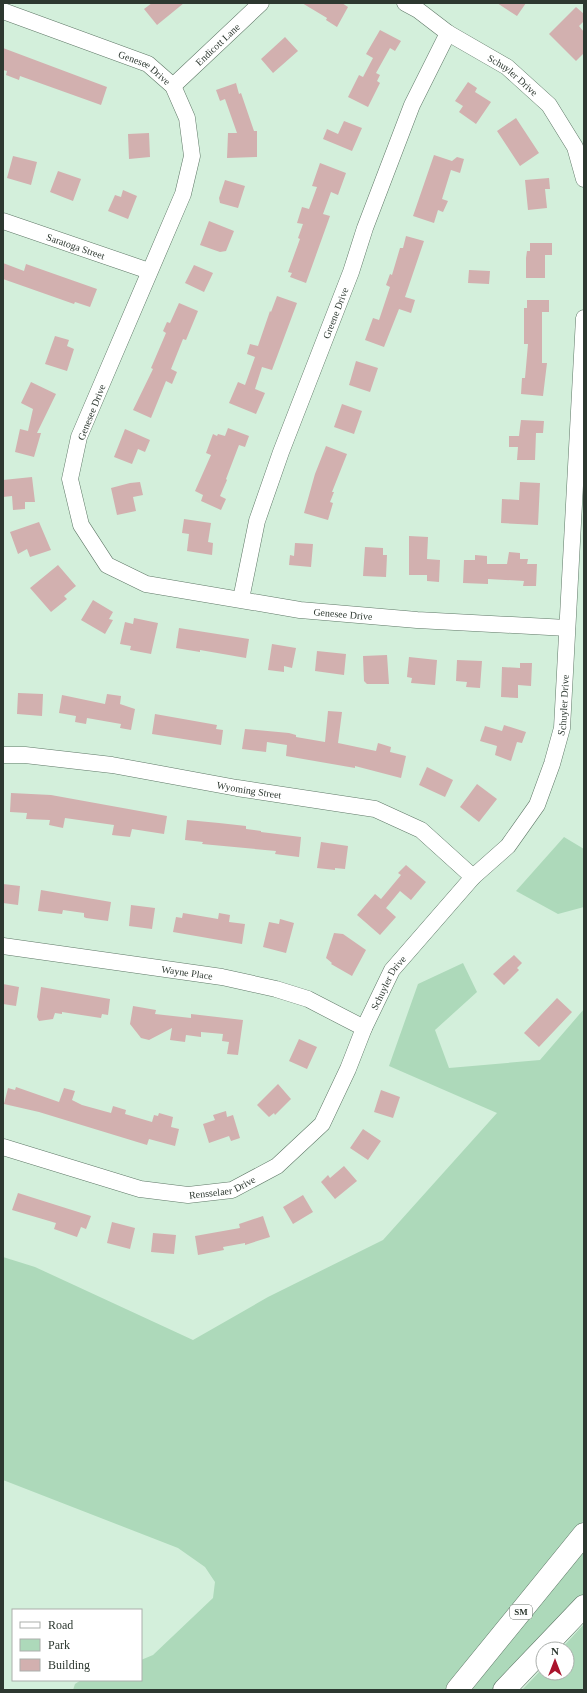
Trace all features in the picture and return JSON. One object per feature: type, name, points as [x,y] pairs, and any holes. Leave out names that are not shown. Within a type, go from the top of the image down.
[{"type":"highway","name":"SM","points":[[457,1690],[584,1534]]},
{"type":"highway","points":[[551,1641],[584,1606]]},
{"type":"highway","points":[[504,1690],[535,1657]]},
{"type":"street","name":"Endicott Lane","points":[[173,86],[261,3]]},
{"type":"street","name":"Schuyler Drive","points":[[405,3],[418,10],[448,33],[507,67],[549,105],[575,147],[584,179]]},
{"type":"street","name":"Genesee Drive","points":[[3,12],[148,64],[173,86],[187,118],[192,156],[183,194],[150,271],[139,301],[79,437],[70,479],[80,525],[107,565],[146,584],[300,610],[417,620],[567,628]]},
{"type":"street","name":"Greene Drive","points":[[241,599],[257,521],[281,452],[351,272],[365,228],[412,106],[448,33]]},
{"type":"street","name":"Saratoga Street","points":[[3,221],[150,271]]},
{"type":"street","name":"Schuyler Drive","points":[[364,1028],[392,970],[473,877],[508,846],[537,805],[552,764],[562,728],[584,318]]},
{"type":"street","name":"Wyoming Street","points":[[3,755],[25,755],[112,765],[237,788],[375,809],[421,830],[473,877]]},
{"type":"street","name":"Wayne Place","points":[[3,946],[222,977],[276,989],[308,999],[364,1028]]},
{"type":"street","name":"Rensselaer Drive","points":[[3,1147],[140,1189],[188,1195],[232,1190],[277,1166],[322,1124],[348,1069],[364,1028]]},
{"type":"green space","points":[[564,837],[584,849],[584,907],[558,914],[516,891]]},
{"type":"green space","points":[[463,963],[477,992],[435,1030],[449,1068],[540,1060],[584,1009],[584,1520],[450,1690],[73,1690],[75,1684],[80,1681],[142,1681],[142,1660],[153,1655],[213,1598],[215,1582],[205,1567],[178,1548],[3,1480],[3,1257],[35,1267],[193,1340],[268,1297],[383,1240],[497,1113],[389,1066],[418,984]]},
{"type":"green space","points":[[584,1544],[584,1596],[542,1641],[535,1641],[535,1649],[497,1690],[472,1690]]},
{"type":"green space","points":[[584,1624],[584,1690],[522,1690],[535,1676],[535,1681],[575,1681],[575,1641],[568,1641]]},
{"type":"building","points":[[152,3],[184,3],[157,25],[144,9]]},
{"type":"building","points":[[302,3],[342,3],[348,7],[337,27],[326,20],[327,18]]},
{"type":"building","points":[[497,3],[526,3],[517,16]]},
{"type":"building","points":[[576,7],[584,14],[584,21],[579,26],[584,32],[584,53],[576,61],[549,34]]},
{"type":"building","points":[[380,30],[401,41],[395,51],[390,48],[376,73],[380,75],[377,81],[380,83],[368,107],[348,97],[359,75],[363,77],[373,58],[366,54]]},
{"type":"building","points":[[285,37],[298,51],[273,73],[261,59]]},
{"type":"building","points":[[3,48],[107,87],[101,105],[20,76],[19,80],[6,75],[7,71],[3,70]]},
{"type":"building","points":[[468,82],[477,88],[475,92],[491,102],[476,124],[459,112],[463,106],[455,101]]},
{"type":"building","points":[[236,83],[254,131],[257,131],[257,157],[227,158],[228,133],[237,133],[225,99],[220,101],[216,90]]},
{"type":"building","points":[[516,118],[539,153],[520,166],[497,131]]},
{"type":"building","points":[[344,121],[362,128],[352,151],[323,139],[327,129],[338,134]]},
{"type":"building","points":[[149,133],[150,157],[129,159],[128,134]]},
{"type":"building","points":[[434,155],[452,161],[457,157],[464,159],[460,173],[451,170],[442,199],[448,201],[443,212],[438,210],[434,223],[413,216]]},
{"type":"building","points":[[13,156],[37,162],[31,185],[7,178]]},
{"type":"building","points":[[320,163],[346,173],[338,195],[331,192],[323,214],[330,216],[306,283],[290,277],[292,273],[288,272],[300,239],[298,238],[303,224],[297,223],[302,207],[309,209],[317,187],[312,186]]},
{"type":"building","points":[[58,171],[81,179],[73,201],[50,192]]},
{"type":"building","points":[[549,178],[550,189],[545,189],[547,208],[528,210],[525,180]]},
{"type":"building","points":[[225,180],[245,186],[238,208],[220,203],[219,198]]},
{"type":"building","points":[[123,190],[137,196],[128,219],[108,211],[115,195],[121,197]]},
{"type":"building","points":[[209,221],[234,231],[226,251],[220,252],[200,245]]},
{"type":"building","points":[[406,236],[424,241],[405,297],[415,300],[411,313],[399,309],[384,347],[365,340],[373,318],[379,320],[390,287],[386,285],[390,274],[392,275],[400,248],[403,248]]},
{"type":"building","points":[[530,243],[552,243],[552,255],[545,255],[545,278],[526,278],[526,258],[527,251],[530,251]]},
{"type":"building","points":[[3,263],[24,271],[26,264],[97,289],[90,307],[75,302],[74,304],[3,279]]},
{"type":"building","points":[[194,265],[213,273],[204,292],[185,283]]},
{"type":"building","points":[[469,270],[490,271],[489,284],[468,283]]},
{"type":"building","points":[[277,296],[297,303],[272,370],[262,367],[255,389],[265,393],[256,414],[229,403],[238,382],[245,385],[255,357],[247,354],[250,344],[258,346],[270,311],[271,312]]},
{"type":"building","points":[[527,300],[549,300],[549,312],[542,312],[542,363],[547,363],[543,396],[521,394],[522,378],[525,378],[528,344],[524,344],[524,308],[527,308]]},
{"type":"building","points":[[179,303],[198,311],[186,340],[183,339],[171,369],[177,372],[172,384],[166,381],[151,418],[133,410],[153,369],[151,368],[166,333],[163,331],[167,322],[170,323]]},
{"type":"building","points":[[55,336],[69,340],[67,346],[74,349],[67,371],[45,364]]},
{"type":"building","points":[[356,361],[378,368],[370,392],[349,385]]},
{"type":"building","points":[[31,382],[56,394],[37,433],[41,433],[34,457],[15,452],[20,429],[28,431],[33,409],[21,403]]},
{"type":"building","points":[[342,404],[362,411],[354,434],[334,427]]},
{"type":"building","points":[[521,420],[544,421],[543,433],[536,433],[535,460],[517,460],[518,447],[509,447],[509,436],[519,436]]},
{"type":"building","points":[[228,428],[249,436],[245,447],[239,445],[226,479],[227,480],[220,496],[226,499],[221,510],[201,501],[203,495],[195,491],[211,455],[206,453],[213,434],[217,436],[218,434],[225,436]]},
{"type":"building","points":[[125,429],[150,440],[145,452],[138,449],[132,464],[114,457]]},
{"type":"building","points":[[326,446],[347,454],[332,492],[334,492],[330,502],[333,503],[328,520],[304,513],[315,474]]},
{"type":"building","points":[[32,477],[35,502],[25,502],[25,509],[13,510],[12,496],[3,497],[3,480]]},
{"type":"building","points":[[140,482],[143,495],[133,497],[136,511],[117,515],[111,488]]},
{"type":"building","points":[[520,482],[540,483],[538,525],[501,523],[502,499],[519,500]]},
{"type":"building","points":[[184,519],[211,523],[208,542],[213,543],[212,555],[187,551],[189,534],[182,533]]},
{"type":"building","points":[[39,522],[51,550],[30,557],[27,549],[18,554],[10,532]]},
{"type":"building","points":[[409,536],[428,537],[427,559],[440,560],[439,582],[427,581],[427,575],[409,575]]},
{"type":"building","points":[[295,543],[313,544],[311,567],[289,565],[290,555],[294,556]]},
{"type":"building","points":[[365,547],[383,548],[383,555],[387,555],[386,577],[363,576]]},
{"type":"building","points":[[509,552],[520,553],[520,559],[528,559],[527,564],[537,564],[536,586],[523,586],[524,581],[488,579],[488,584],[463,583],[464,560],[475,560],[475,555],[487,556],[487,564],[507,564]]},
{"type":"building","points":[[58,565],[76,586],[64,596],[67,599],[51,612],[30,588]]},
{"type":"building","points":[[93,600],[113,612],[109,619],[113,620],[105,634],[81,620]]},
{"type":"building","points":[[134,618],[158,623],[151,654],[130,650],[131,646],[120,644],[125,622],[133,624]]},
{"type":"building","points":[[179,628],[249,639],[246,658],[200,650],[200,652],[176,648]]},
{"type":"building","points":[[272,644],[296,648],[292,668],[284,666],[284,672],[268,670]]},
{"type":"building","points":[[317,651],[346,654],[344,675],[315,671]]},
{"type":"building","points":[[387,655],[389,684],[367,684],[364,681],[363,656]]},
{"type":"building","points":[[409,657],[437,660],[435,685],[411,683],[412,678],[407,677]]},
{"type":"building","points":[[457,660],[482,661],[480,688],[466,687],[467,682],[456,681]]},
{"type":"building","points":[[520,663],[532,663],[531,686],[518,685],[518,698],[501,697],[502,667],[520,668]]},
{"type":"building","points":[[18,693],[43,694],[42,716],[17,714]]},
{"type":"building","points":[[107,694],[121,696],[120,704],[135,709],[131,730],[120,728],[121,724],[87,718],[86,724],[75,722],[76,716],[59,713],[62,695],[105,704]]},
{"type":"building","points":[[328,711],[342,712],[338,743],[376,751],[378,743],[391,747],[390,752],[406,756],[401,778],[355,766],[355,768],[286,756],[287,745],[267,742],[266,752],[242,749],[245,729],[289,733],[296,735],[296,737],[325,742]]},
{"type":"building","points":[[155,714],[217,725],[216,729],[223,730],[221,745],[152,734]]},
{"type":"building","points":[[504,725],[526,732],[522,743],[517,742],[511,761],[495,755],[497,746],[480,741],[485,726],[502,731]]},
{"type":"building","points":[[427,767],[453,780],[445,797],[419,785]]},
{"type":"building","points":[[477,784],[497,799],[479,822],[460,807]]},
{"type":"building","points":[[11,793],[51,795],[167,816],[164,834],[132,829],[130,837],[112,835],[114,825],[65,818],[63,828],[49,825],[50,820],[26,819],[27,813],[10,812]]},
{"type":"building","points":[[187,820],[246,826],[246,829],[261,832],[301,837],[299,857],[275,854],[276,851],[202,844],[203,842],[185,840]]},
{"type":"building","points":[[321,842],[348,846],[345,869],[335,868],[335,870],[317,868]]},
{"type":"building","points":[[406,865],[426,882],[411,900],[400,891],[386,908],[396,917],[380,935],[357,915],[375,894],[381,899],[401,875],[398,873]]},
{"type":"building","points":[[3,884],[20,886],[18,905],[3,903]]},
{"type":"building","points":[[41,890],[111,902],[108,921],[86,918],[84,917],[84,913],[63,910],[62,914],[38,911]]},
{"type":"building","points":[[131,905],[155,908],[152,929],[129,926]]},
{"type":"building","points":[[183,913],[218,919],[219,913],[230,915],[229,922],[245,924],[242,944],[173,932],[176,917],[182,918]]},
{"type":"building","points":[[280,919],[294,923],[286,953],[263,947],[269,922],[279,924]]},
{"type":"building","points":[[334,933],[343,934],[366,950],[352,976],[331,964],[332,963],[326,958]]},
{"type":"building","points":[[514,955],[522,963],[517,968],[519,970],[504,985],[493,974]]},
{"type":"building","points":[[3,984],[19,987],[16,1006],[3,1004]]},
{"type":"building","points":[[41,987],[110,999],[108,1015],[102,1014],[101,1018],[62,1012],[62,1014],[55,1013],[53,1019],[39,1021],[37,1017]]},
{"type":"building","points":[[557,998],[572,1012],[539,1047],[524,1033]]},
{"type":"building","points":[[133,1006],[156,1010],[155,1014],[191,1018],[191,1014],[243,1020],[238,1055],[227,1054],[229,1042],[222,1041],[223,1034],[201,1032],[201,1037],[186,1035],[185,1042],[170,1040],[172,1028],[149,1040],[141,1038],[130,1024]]},
{"type":"building","points":[[299,1039],[317,1047],[307,1069],[289,1061]]},
{"type":"building","points":[[278,1084],[291,1099],[275,1115],[274,1113],[269,1117],[257,1105]]},
{"type":"building","points":[[16,1087],[59,1102],[64,1088],[75,1091],[72,1100],[82,1105],[111,1113],[113,1106],[126,1110],[125,1114],[152,1122],[154,1115],[158,1116],[159,1113],[173,1117],[171,1127],[179,1129],[175,1146],[149,1139],[147,1145],[39,1112],[4,1104],[8,1088],[15,1090]]},
{"type":"building","points":[[381,1090],[400,1097],[393,1118],[374,1112]]},
{"type":"building","points":[[226,1111],[227,1117],[233,1115],[240,1138],[231,1141],[229,1136],[209,1143],[203,1124],[215,1120],[213,1115]]},
{"type":"building","points":[[363,1129],[381,1141],[368,1160],[350,1148]]},
{"type":"building","points":[[344,1166],[357,1181],[335,1199],[321,1182],[328,1175],[330,1178]]},
{"type":"building","points":[[18,1193],[91,1216],[86,1229],[81,1227],[77,1237],[54,1229],[56,1223],[12,1210]]},
{"type":"building","points":[[303,1195],[313,1212],[293,1224],[283,1207]]},
{"type":"building","points":[[263,1216],[270,1237],[245,1245],[245,1243],[223,1247],[224,1250],[198,1255],[195,1236],[240,1228],[239,1224]]},
{"type":"building","points":[[112,1222],[135,1228],[130,1249],[107,1243]]},
{"type":"building","points":[[153,1233],[176,1235],[174,1254],[151,1252]]}]
